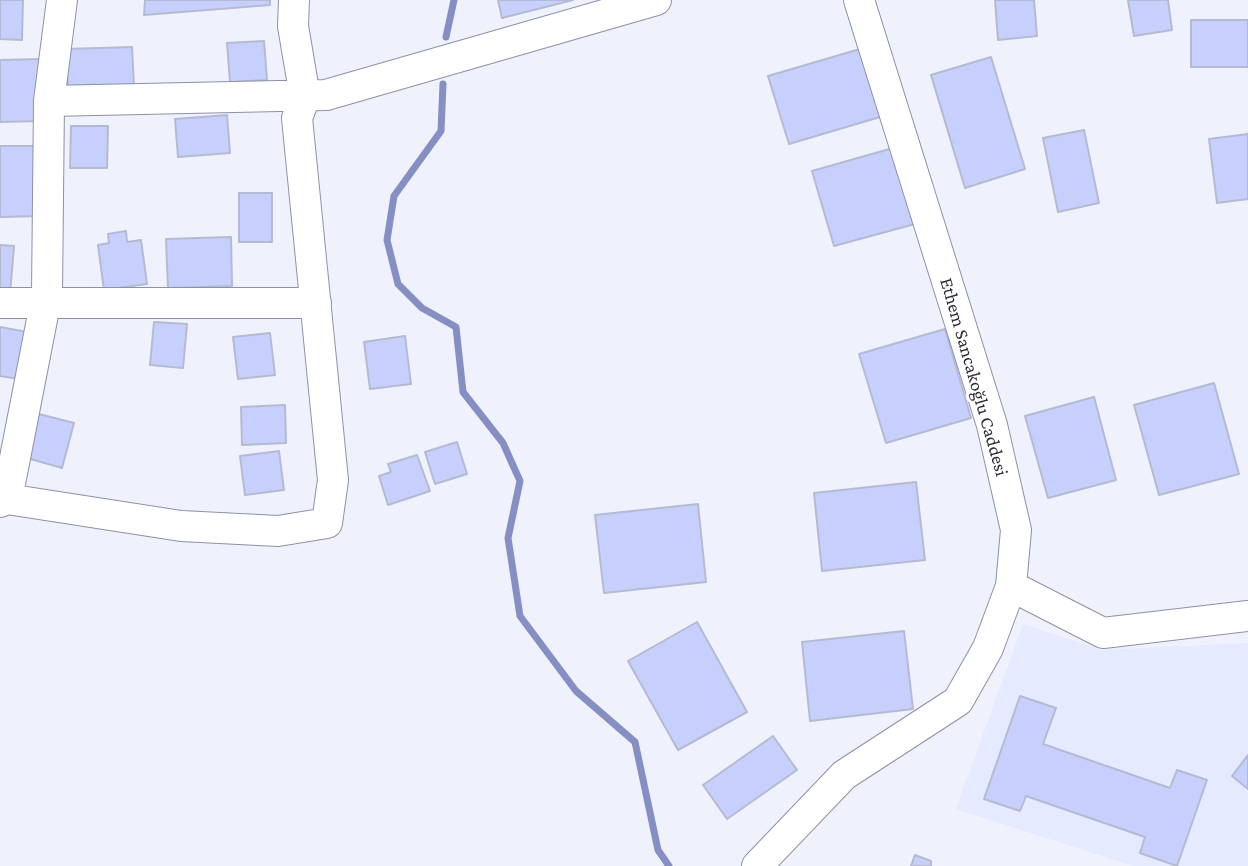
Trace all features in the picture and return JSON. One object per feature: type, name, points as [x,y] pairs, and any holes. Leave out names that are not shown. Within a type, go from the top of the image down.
[{"type":"street","points":[[62,0],[49,101],[45,304],[3,500],[181,526],[278,531],[327,523],[334,480],[297,118],[305,97],[293,26],[294,0]]},
{"type":"street","points":[[49,101],[326,95],[656,0]]},
{"type":"street","name":"Ethem Sancakoğlu Caddesi","points":[[757,866],[844,775],[958,701],[988,648],[1011,586],[1016,530],[992,425],[859,0]]},
{"type":"street","points":[[0,303],[316,303]]},
{"type":"street","points":[[1011,586],[1103,633],[1248,616]]},
{"type":"shaded area","points":[[1023,624],[1101,650],[1248,643],[1248,866],[1133,866],[956,809]]},
{"type":"building","points":[[0,0],[23,0],[22,40],[0,39]]},
{"type":"building","points":[[145,0],[270,0],[270,5],[144,15]]},
{"type":"building","points":[[498,0],[573,0],[502,18]]},
{"type":"building","points":[[995,0],[1034,0],[1037,36],[998,40]]},
{"type":"building","points":[[1128,0],[1168,0],[1172,30],[1134,36]]},
{"type":"building","points":[[1191,20],[1248,20],[1248,67],[1191,67]]},
{"type":"building","points":[[264,41],[267,80],[230,82],[227,43]]},
{"type":"building","points":[[132,47],[134,87],[68,90],[66,49]]},
{"type":"building","points":[[860,49],[880,117],[789,144],[768,76]]},
{"type":"building","points":[[991,57],[1025,169],[965,188],[931,75]]},
{"type":"building","points":[[42,59],[43,121],[0,122],[0,60]]},
{"type":"building","points":[[227,115],[230,153],[178,157],[175,119]]},
{"type":"building","points":[[71,126],[108,126],[107,168],[70,168]]},
{"type":"building","points":[[1084,130],[1099,203],[1058,212],[1043,138]]},
{"type":"building","points":[[1248,134],[1248,199],[1217,203],[1209,139]]},
{"type":"building","points":[[0,146],[40,146],[40,216],[0,217]]},
{"type":"building","points":[[893,148],[915,224],[834,246],[812,171]]},
{"type":"building","points":[[239,193],[272,193],[272,242],[239,242]]},
{"type":"building","points":[[126,231],[127,242],[141,240],[147,284],[104,290],[98,245],[109,243],[108,234]]},
{"type":"building","points":[[231,237],[232,286],[168,288],[166,239]]},
{"type":"building","points":[[0,245],[14,246],[10,293],[0,292]]},
{"type":"building","points":[[154,322],[187,324],[183,368],[150,365]]},
{"type":"building","points":[[0,327],[27,332],[19,379],[0,376]]},
{"type":"building","points":[[945,329],[971,418],[886,443],[859,354]]},
{"type":"building","points":[[270,333],[275,375],[238,379],[233,337]]},
{"type":"building","points":[[405,336],[411,384],[370,389],[364,342]]},
{"type":"building","points":[[1214,383],[1239,474],[1159,495],[1134,405]]},
{"type":"building","points":[[1094,397],[1116,480],[1048,498],[1025,416]]},
{"type":"building","points":[[285,405],[286,443],[242,445],[241,407]]},
{"type":"building","points":[[39,414],[74,423],[62,468],[27,458]]},
{"type":"building","points":[[457,442],[467,474],[435,484],[425,452]]},
{"type":"building","points":[[279,451],[284,490],[245,495],[240,456]]},
{"type":"building","points":[[417,455],[430,491],[388,505],[379,476],[391,472],[388,464]]},
{"type":"building","points":[[916,482],[925,560],[822,571],[814,493]]},
{"type":"building","points":[[698,504],[706,582],[604,593],[595,515]]},
{"type":"building","points":[[697,622],[747,712],[678,750],[628,661]]},
{"type":"building","points":[[904,631],[913,709],[810,721],[802,642]]},
{"type":"building","points":[[1020,696],[1056,708],[1043,744],[1170,788],[1177,770],[1207,780],[1177,866],[1140,853],[1145,837],[1026,796],[1020,811],[984,799]]},
{"type":"building","points":[[773,736],[797,770],[727,819],[703,785]]},
{"type":"building","points":[[1248,755],[1248,789],[1232,776]]},
{"type":"building","points":[[915,855],[931,861],[931,866],[911,866]]},
{"type":"waterway","points":[[446,37],[454,0]]},
{"type":"waterway","points":[[443,84],[441,131],[394,196],[387,240],[398,284],[422,308],[456,327],[463,392],[503,443],[520,481],[508,538],[520,616],[576,691],[635,742],[658,850],[669,866]]}]
